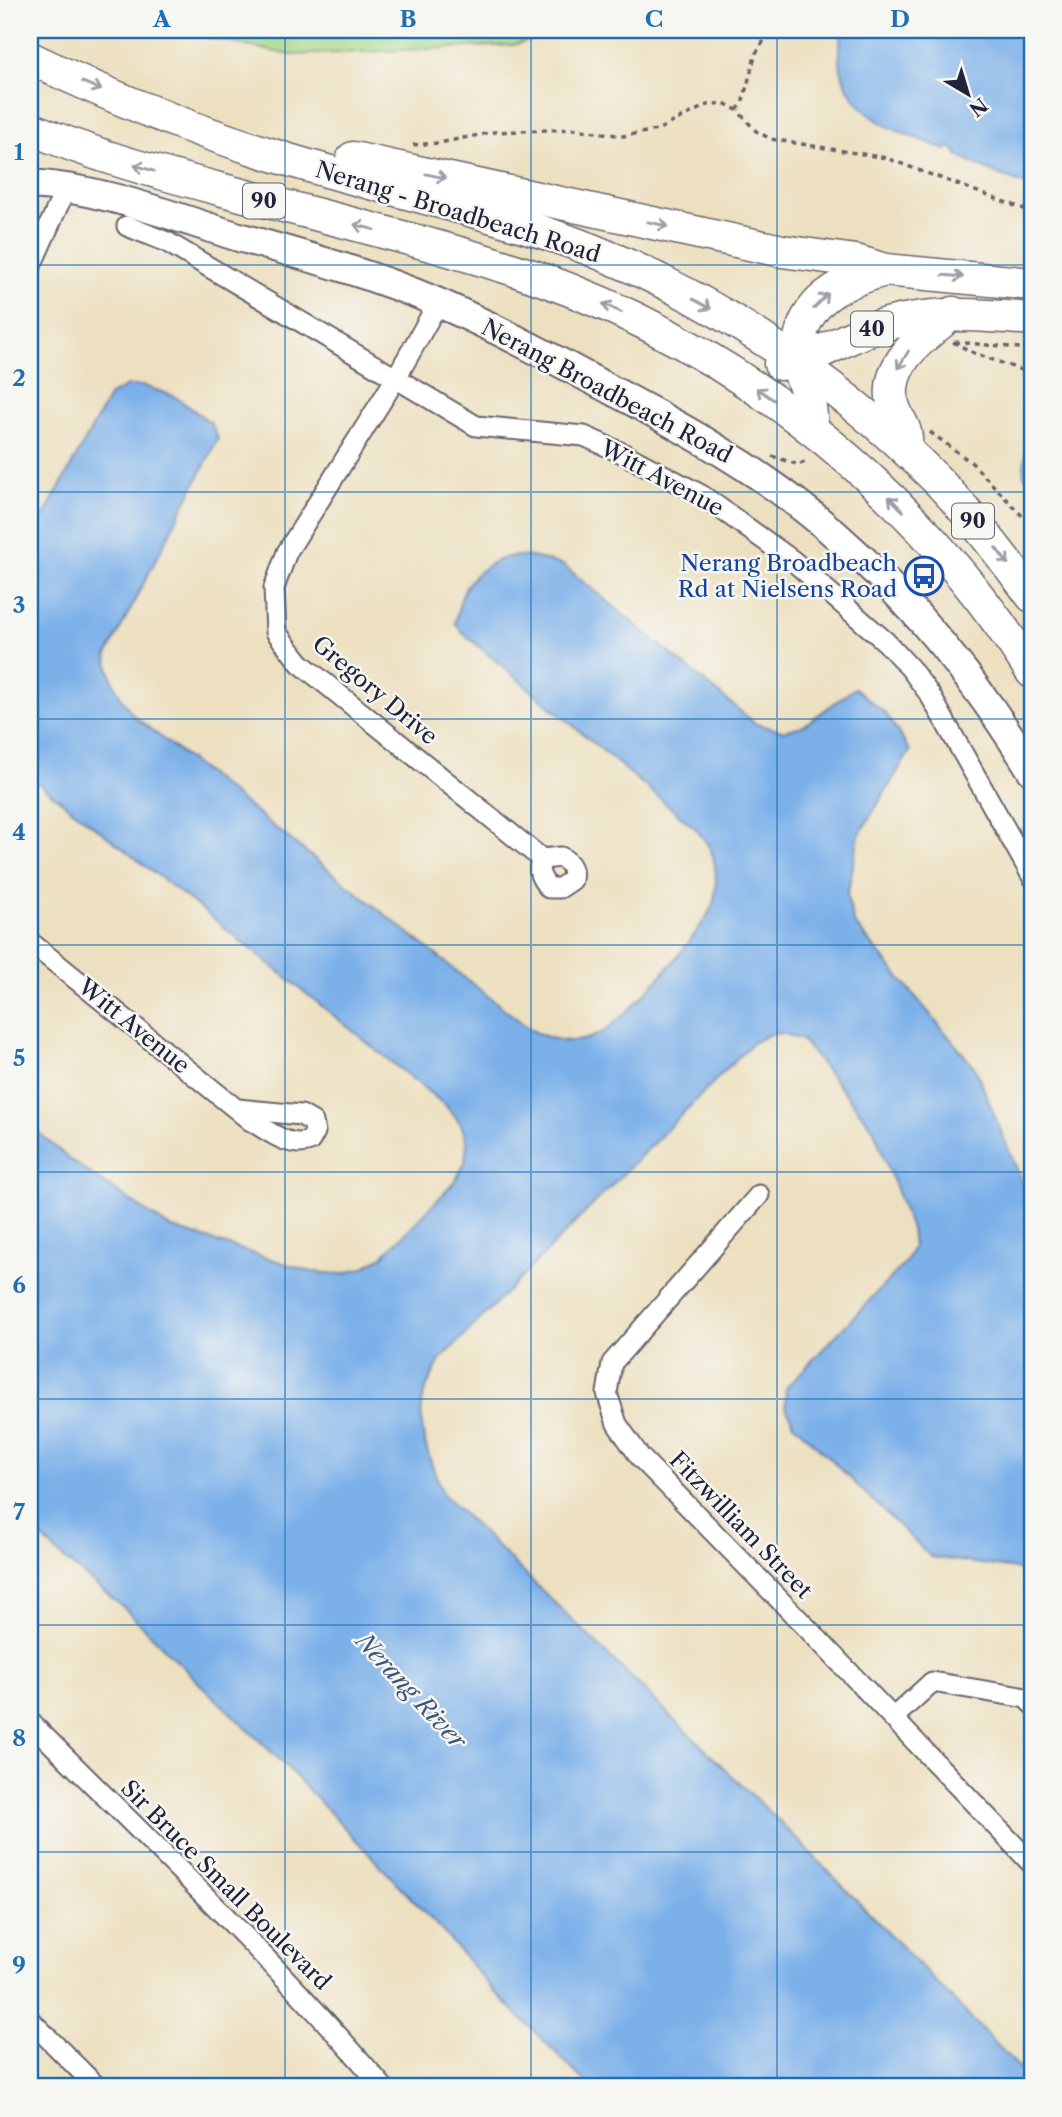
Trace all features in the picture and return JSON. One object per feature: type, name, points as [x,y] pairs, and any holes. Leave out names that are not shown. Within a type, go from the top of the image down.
[{"type":"main road","name":"Nerang - Broadbeach Road","points":[[30,58],[183,125],[282,158],[571,243],[697,300],[915,438],[965,512],[1032,596]]},
{"type":"main road","name":"Nerang - Broadbeach Road","points":[[30,128],[176,178],[522,272],[612,307],[717,361],[812,429],[886,493],[943,553],[1002,627],[1032,672]]},
{"type":"main road","points":[[282,158],[305,148],[782,251],[856,261],[885,270]]},
{"type":"main road","name":"40","points":[[812,429],[809,400],[797,362],[802,329],[817,303],[840,285],[885,270],[1032,284]]},
{"type":"main road","points":[[915,438],[905,430],[893,406],[894,379],[898,366],[913,345],[953,313]]},
{"type":"main road","name":"40","points":[[717,361],[750,365],[797,362],[869,330],[899,320],[953,313],[1032,319]]},
{"type":"street","points":[[30,184],[63,197],[30,268]]},
{"type":"street","name":"Nerang Broadbeach Road","points":[[63,197],[157,212],[330,264],[438,303],[537,350],[675,423],[752,471],[842,542],[920,619],[979,691],[1032,771]]},
{"type":"street","points":[[157,212],[167,242]]},
{"type":"street","name":"Witt Avenue","points":[[127,226],[167,242],[476,426],[584,436],[703,496],[792,560],[886,642],[910,668],[930,695],[1032,876]]},
{"type":"street","name":"Gregory Drive","points":[[438,303],[396,378],[287,552],[274,588],[276,632],[300,663],[542,859]]},
{"type":"street","name":"Witt Avenue","points":[[30,942],[238,1110]]},
{"type":"street","name":"Fitzwilliam Street","points":[[759,1195],[612,1363],[607,1393],[617,1424],[640,1457],[1032,1864]]},
{"type":"street","points":[[893,1717],[932,1682],[1026,1698],[1032,1704]]},
{"type":"street","name":"Sir Bruce Small Boulevard","points":[[30,1722],[262,1954],[383,2087]]},
{"type":"street","points":[[30,2020],[97,2087]]},
{"type":"path","points":[[737,110],[742,104],[756,53],[771,30]]},
{"type":"path","points":[[407,145],[439,143],[494,132],[575,129],[623,136],[657,130],[706,105],[724,103],[737,110],[756,131],[771,139],[886,158],[1032,212]]},
{"type":"path","points":[[1032,348],[953,342],[974,353],[1032,374]]},
{"type":"path","points":[[915,438],[972,463],[1032,526]]},
{"type":"path","points":[[770,455],[796,464],[806,461]]},
{"type":"green space","points":[[169,30],[567,30],[513,45],[292,55]]},
{"type":"water","points":[[843,30],[1032,30],[1032,187],[996,174],[957,155],[956,151],[949,147],[945,150],[883,124],[860,106],[842,71],[840,44]]},
{"type":"water","name":"Nerang River","points":[[127,386],[144,386],[174,396],[211,423],[218,439],[107,655],[113,680],[123,701],[134,716],[539,1034],[572,1041],[589,1038],[610,1027],[661,976],[694,935],[713,904],[715,870],[710,848],[696,829],[463,633],[455,623],[465,589],[480,572],[503,558],[515,556],[563,565],[756,724],[782,731],[803,726],[855,688],[886,714],[910,751],[859,835],[847,896],[854,923],[975,1068],[1032,1206],[1032,1571],[931,1557],[794,1424],[785,1405],[786,1388],[905,1263],[913,1247],[911,1229],[873,1128],[802,1040],[781,1033],[768,1035],[752,1043],[440,1360],[425,1391],[421,1417],[429,1458],[444,1495],[796,1838],[1032,2081],[1032,2087],[590,2087],[491,1988],[444,1933],[284,1764],[124,1608],[57,1553],[30,1524],[30,1125],[69,1159],[169,1227],[312,1272],[343,1274],[363,1268],[383,1256],[454,1183],[465,1162],[467,1142],[461,1124],[446,1106],[200,908],[30,777],[30,541],[110,395]]},
{"type":"water","points":[[1032,426],[1032,486],[1023,474],[1029,428]]},
{"type":"place","name":"Nerang Broadbeach Rd at Nielsens Road","points":[[924,576]]}]
